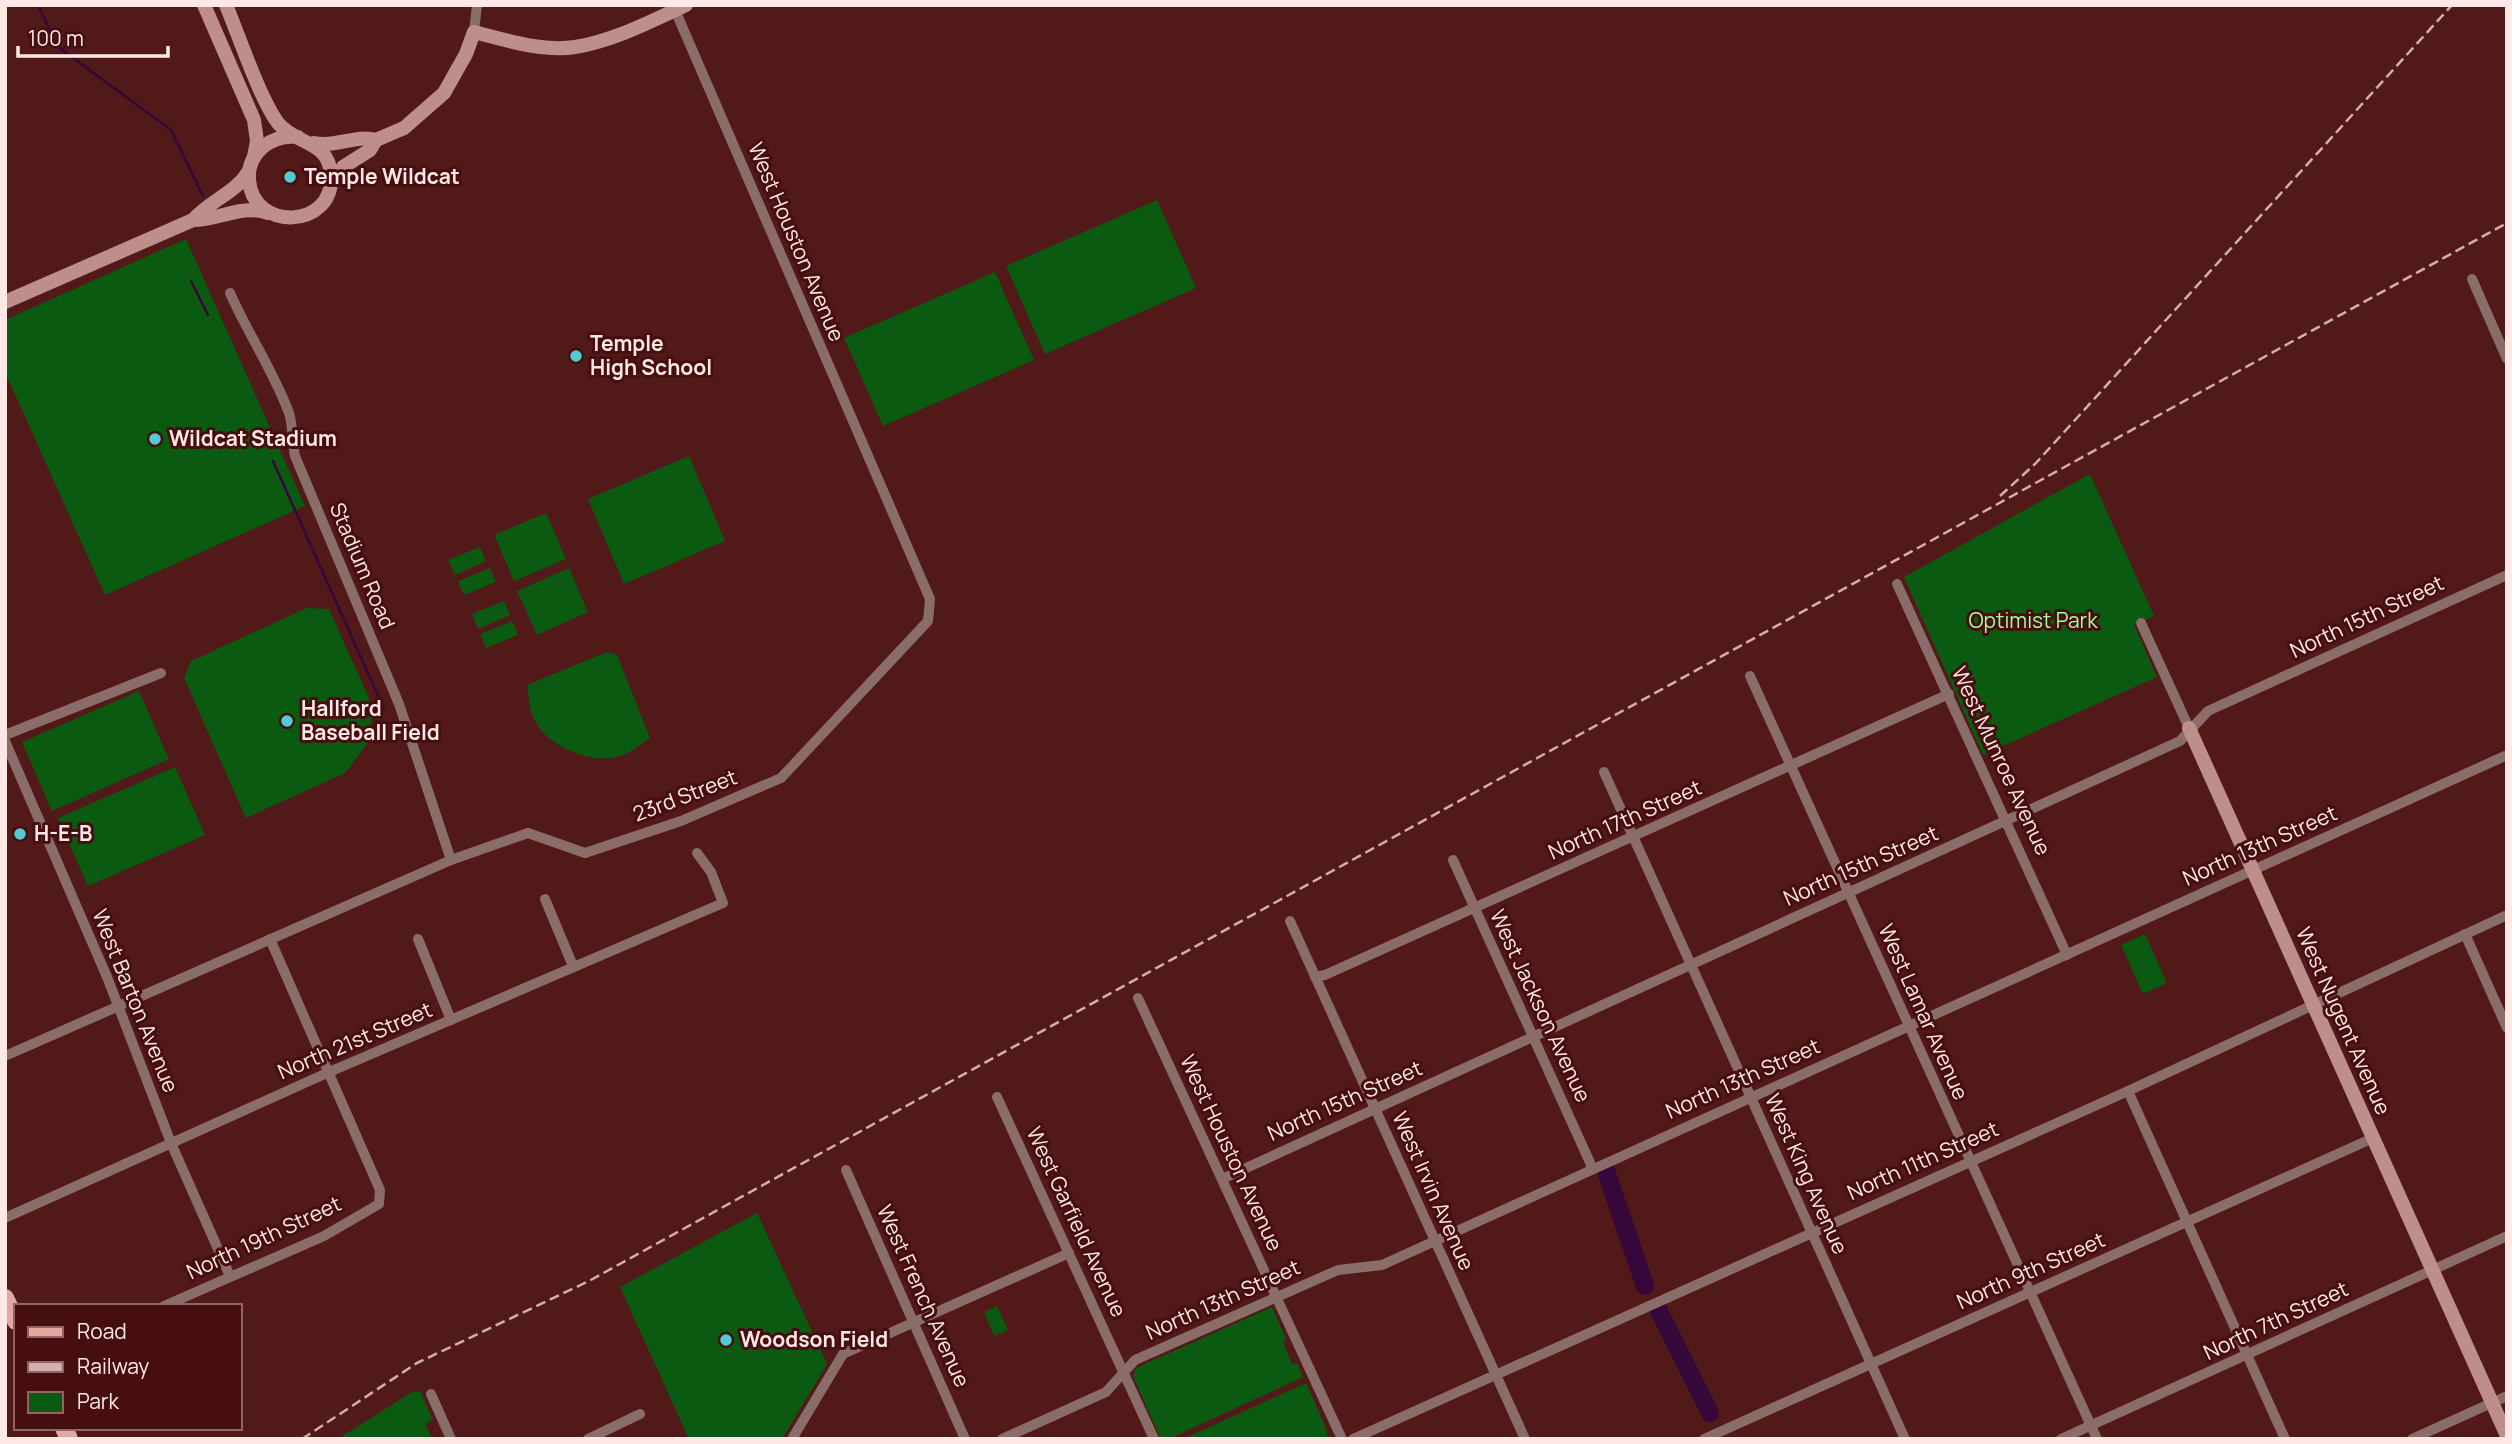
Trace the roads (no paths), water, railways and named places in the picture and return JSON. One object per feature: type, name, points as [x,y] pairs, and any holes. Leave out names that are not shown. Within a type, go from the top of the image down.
[{"type":"main road","points":[[5,1298],[14,1317]]},
{"type":"street","points":[[204,5],[254,120],[257,141],[252,164],[251,192],[259,205],[270,214]]},
{"type":"street","points":[[226,5],[272,113],[283,129],[314,144],[331,145],[365,136],[376,140]]},
{"type":"street","points":[[5,302],[193,220],[211,220],[247,209],[283,219],[311,214],[322,204],[343,167],[370,150],[376,140],[404,128],[444,93],[466,54],[474,32],[477,5]]},
{"type":"street","points":[[474,32],[540,47],[575,47],[624,32],[681,8]]},
{"type":"street","name":"West Houston Avenue","points":[[681,8],[883,489]]},
{"type":"street","points":[[193,220],[205,206],[242,183],[265,144],[276,138],[298,137]]},
{"type":"street","points":[[314,144],[329,164],[331,184]]},
{"type":"street","points":[[2472,279],[2507,359]]},
{"type":"street","name":"Stadium Road","points":[[230,293],[241,318],[259,345],[290,416],[295,456],[399,705],[451,860]]},
{"type":"street","name":"23rd Street","points":[[5,1056],[451,860],[528,833],[585,853],[681,821],[782,778],[928,621],[930,599],[883,489]]},
{"type":"street","name":"North 15th Street","points":[[1222,1178],[2180,741],[2189,728],[2208,711],[2507,575]]},
{"type":"street","name":"West Munroe Avenue","points":[[1897,584],[2008,821],[2067,955]]},
{"type":"street","name":"West Nugent Avenue","points":[[2141,623],[2507,1436]]},
{"type":"street","points":[[5,735],[161,673]]},
{"type":"street","name":"West Lamar Avenue","points":[[1750,676],[2097,1439]]},
{"type":"street","name":"North 17th Street","points":[[1315,977],[1475,909],[1949,694]]},
{"type":"street","name":"West Barton Avenue","points":[[5,741],[107,977],[171,1143],[230,1276]]},
{"type":"street","name":"North 13th Street","points":[[1002,1439],[1106,1392],[1135,1360],[1338,1270],[1382,1265],[1435,1242],[1592,1167],[1751,1099],[1908,1025],[2507,755]]},
{"type":"street","name":"West King Avenue","points":[[1604,772],[1905,1439]]},
{"type":"street","name":"North 21st Street","points":[[5,1218],[327,1073],[723,903],[711,872],[697,853]]},
{"type":"street","name":"West Jackson Avenue","points":[[1453,860],[1592,1167]]},
{"type":"street","points":[[545,899],[573,966]]},
{"type":"street","name":"North 11th Street","points":[[1353,1439],[1494,1373],[2128,1091],[2507,915]]},
{"type":"street","name":"West Irvin Avenue","points":[[1290,921],[1525,1439]]},
{"type":"street","points":[[2465,934],[2507,1028]]},
{"type":"street","points":[[270,939],[327,1073]]},
{"type":"street","points":[[418,939],[451,1020]]},
{"type":"street","name":"West Houston Avenue","points":[[1138,998],[1342,1439]]},
{"type":"street","name":"North 19th Street","points":[[168,1304],[324,1236],[379,1204],[380,1190],[327,1073]]},
{"type":"street","points":[[2128,1091],[2285,1439]]},
{"type":"street","name":"West Garfield Avenue","points":[[997,1097],[1154,1439]]},
{"type":"street","name":"North 9th Street","points":[[1704,1439],[2373,1138]]},
{"type":"street","name":"West French Avenue","points":[[846,1170],[965,1439]]},
{"type":"street","name":"North 7th Street","points":[[2061,1439],[2507,1236]]},
{"type":"street","points":[[792,1439],[844,1353],[1069,1253]]},
{"type":"street","points":[[431,1394],[451,1439]]},
{"type":"street","points":[[2412,1439],[2507,1396]]},
{"type":"street","points":[[596,1437],[640,1414]]},
{"type":"waterway","points":[[38,5],[57,46],[171,130],[203,196]]},
{"type":"waterway","points":[[191,281],[208,315]]},
{"type":"waterway","points":[[273,461],[384,709]]},
{"type":"waterway","points":[[1606,1171],[1645,1286]]},
{"type":"waterway","points":[[1658,1309],[1710,1413]]},
{"type":"railway","points":[[2000,496],[2036,463],[2452,5]]},
{"type":"railway","points":[[302,1439],[417,1363],[589,1281],[2507,223]]},
{"type":"place","name":"Temple Wildcat","points":[[290,177]]},
{"type":"place","name":"Temple High School","points":[[576,356]]},
{"type":"place","name":"Wildcat Stadium","points":[[155,439]]},
{"type":"place","name":"Hallford Baseball Field","points":[[287,721]]},
{"type":"place","name":"H-E-B","points":[[20,834]]},
{"type":"place","name":"Woodson Field","points":[[726,1340]]},
{"type":"park label","name":"Optimist Park","points":[[2033,621]]}]
